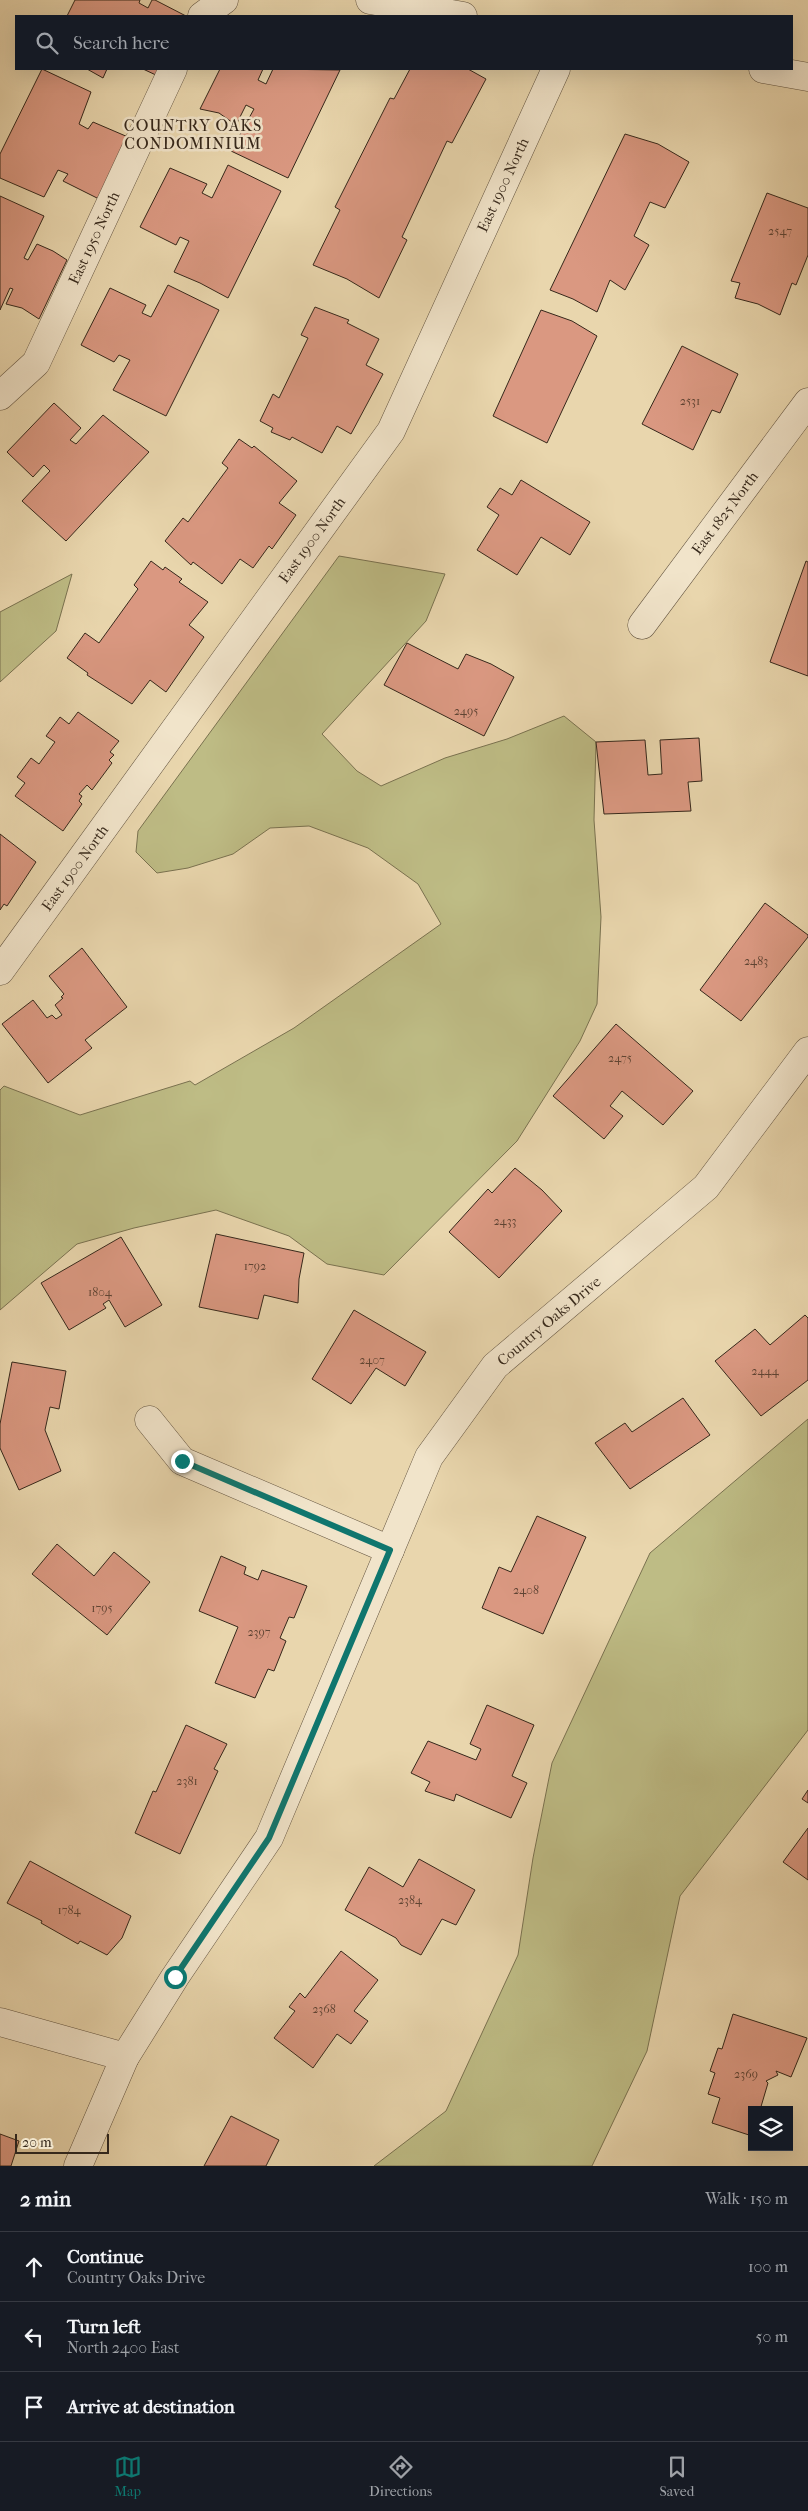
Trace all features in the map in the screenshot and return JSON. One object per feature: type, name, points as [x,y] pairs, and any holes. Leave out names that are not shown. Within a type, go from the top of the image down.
[{"type":"street","points":[[203,15],[224,0]]},
{"type":"street","points":[[375,0],[458,15]]},
{"type":"street","name":"East 1950 North","points":[[0,396],[36,363],[173,70]]},
{"type":"street","name":"East 1900 North","points":[[0,971],[391,430],[556,70]]},
{"type":"street","points":[[770,70],[808,77]]},
{"type":"street","name":"East 1825 North","points":[[642,625],[808,402]]},
{"type":"street","name":"Country Oaks Drive","points":[[78,2166],[125,2057],[175,1977],[269,1838],[429,1457],[495,1366],[706,1187],[808,1051]]},
{"type":"street","points":[[149,1420],[182,1461],[390,1550]]},
{"type":"street","points":[[0,2022],[125,2057]]},
{"type":"shaded area","points":[[339,556],[445,574],[426,621],[322,734],[357,771],[381,786],[445,758],[507,739],[564,716],[596,742],[594,820],[601,917],[597,1004],[580,1041],[517,1141],[384,1275],[327,1264],[289,1236],[216,1210],[134,1228],[77,1244],[0,1310],[0,1090],[4,1086],[80,1115],[190,1081],[195,1085],[294,1028],[441,924],[418,884],[368,848],[309,826],[270,828],[233,854],[188,868],[157,873],[136,852],[138,831]]},
{"type":"shaded area","points":[[72,574],[56,631],[0,682],[0,612]]},
{"type":"shaded area","points":[[808,1419],[808,1730],[680,1896],[647,2051],[592,2166],[374,2166],[446,2111],[518,1955],[533,1858],[552,1763],[650,1553]]},
{"type":"building","points":[[75,0],[140,0],[139,3],[148,8],[152,0],[155,0],[184,15],[68,15]]},
{"type":"building","points":[[42,70],[91,92],[79,124],[88,129],[93,122],[128,137],[99,199],[63,181],[68,174],[58,170],[44,197],[0,178],[0,154]]},
{"type":"building","points":[[89,70],[107,70],[103,78]]},
{"type":"building","points":[[145,70],[161,70],[158,76]]},
{"type":"building","points":[[220,70],[263,70],[258,80],[266,84],[273,70],[340,70],[288,178],[231,151],[254,109],[246,105],[236,125],[219,113],[200,109]]},
{"type":"building","points":[[409,70],[470,70],[486,79],[452,143],[447,141],[402,237],[407,240],[379,298],[347,279],[313,265],[340,210],[335,207],[390,98],[394,99]]},
{"type":"building","points":[[625,134],[658,144],[689,162],[665,208],[650,202],[634,236],[649,245],[625,290],[610,280],[597,312],[573,299],[550,290]]},
{"type":"building","points":[[228,165],[281,191],[228,298],[174,272],[189,241],[180,237],[176,245],[140,227],[170,168],[207,184],[202,193],[212,198]]},
{"type":"building","points":[[767,193],[808,208],[808,255],[796,285],[792,283],[780,315],[758,304],[735,298],[740,283],[731,281]]},
{"type":"building","points":[[0,196],[44,216],[24,258],[28,260],[37,244],[67,260],[39,319],[22,308],[6,304],[13,289],[10,288],[0,310]]},
{"type":"building","points":[[168,285],[219,310],[166,416],[113,390],[130,360],[119,355],[114,362],[81,345],[110,288],[146,305],[142,313],[151,317]]},
{"type":"building","points":[[315,307],[349,320],[347,323],[379,339],[366,365],[383,374],[351,434],[337,426],[322,453],[292,437],[290,440],[271,432],[273,428],[260,421],[273,394],[279,398],[308,338],[301,335]]},
{"type":"building","points":[[541,310],[572,321],[597,336],[547,443],[493,416]]},
{"type":"building","points":[[682,346],[738,374],[720,413],[712,410],[693,450],[642,424]]},
{"type":"building","points":[[54,403],[81,428],[70,440],[76,444],[103,415],[149,452],[66,541],[22,501],[50,471],[44,465],[33,477],[7,452]]},
{"type":"building","points":[[239,439],[252,448],[254,446],[297,481],[279,503],[296,515],[272,549],[269,546],[253,568],[240,559],[222,584],[193,562],[191,565],[165,541],[183,518],[188,522],[228,468],[222,463]]},
{"type":"building","points":[[521,480],[590,522],[570,555],[541,537],[517,575],[477,550],[499,515],[487,507],[500,488],[512,495]]},
{"type":"building","points":[[151,561],[163,570],[165,567],[182,579],[179,582],[208,602],[189,625],[204,637],[166,692],[150,680],[132,704],[87,675],[88,673],[67,658],[85,633],[99,643],[138,589],[134,585]]},
{"type":"building","points":[[806,561],[808,562],[808,676],[770,662]]},
{"type":"building","points":[[407,643],[458,669],[466,654],[491,664],[514,677],[484,736],[384,685]]},
{"type":"building","points":[[78,712],[119,741],[110,752],[114,755],[109,760],[112,763],[92,790],[87,785],[79,794],[82,796],[79,801],[82,804],[63,831],[15,796],[25,783],[17,777],[31,758],[39,764],[55,742],[46,736],[60,717],[69,724]]},
{"type":"building","points":[[699,738],[702,781],[688,782],[691,811],[604,814],[596,742],[645,740],[648,775],[662,774],[660,740]]},
{"type":"building","points":[[0,834],[36,862],[7,906],[4,904],[0,910]]},
{"type":"building","points":[[765,903],[808,935],[808,937],[741,1021],[700,990]]},
{"type":"building","points":[[82,948],[127,1007],[85,1040],[92,1048],[48,1083],[2,1024],[33,1000],[47,1018],[52,1015],[56,1019],[62,1015],[55,1005],[63,998],[61,997],[64,994],[49,976]]},
{"type":"building","points":[[616,1024],[693,1091],[663,1125],[622,1091],[610,1106],[623,1116],[604,1139],[553,1096]]},
{"type":"building","points":[[515,1168],[542,1190],[562,1211],[499,1278],[449,1232],[488,1189],[492,1193]]},
{"type":"building","points":[[216,1234],[304,1253],[299,1279],[298,1303],[264,1295],[258,1319],[199,1307]]},
{"type":"building","points":[[121,1237],[162,1305],[125,1327],[109,1300],[103,1304],[106,1308],[69,1330],[41,1283]]},
{"type":"building","points":[[354,1310],[426,1352],[405,1386],[376,1368],[351,1404],[312,1379]]},
{"type":"building","points":[[805,1315],[808,1318],[808,1380],[761,1416],[715,1361],[755,1329],[770,1345]]},
{"type":"building","points":[[12,1362],[66,1371],[59,1409],[50,1407],[45,1430],[61,1471],[19,1490],[0,1448],[0,1424]]},
{"type":"building","points":[[683,1398],[710,1435],[630,1489],[595,1443],[625,1423],[632,1432]]},
{"type":"building","points":[[537,1516],[586,1537],[543,1634],[482,1608],[499,1567],[511,1572]]},
{"type":"building","points":[[57,1544],[94,1576],[114,1552],[150,1582],[107,1635],[32,1574]]},
{"type":"building","points":[[221,1556],[246,1567],[244,1574],[258,1580],[262,1570],[307,1586],[294,1618],[289,1617],[280,1638],[286,1641],[274,1671],[268,1669],[255,1698],[215,1683],[238,1627],[199,1611]]},
{"type":"building","points":[[487,1705],[534,1725],[512,1776],[527,1783],[511,1818],[456,1794],[454,1801],[425,1791],[430,1782],[411,1773],[428,1741],[476,1760],[481,1749],[470,1744]]},
{"type":"building","points":[[186,1725],[227,1744],[214,1769],[218,1771],[180,1854],[135,1833],[153,1791],[156,1792]]},
{"type":"building","points":[[808,1790],[808,1803],[802,1799]]},
{"type":"building","points":[[808,1828],[808,1880],[783,1862]]},
{"type":"building","points":[[419,1859],[475,1890],[456,1925],[442,1919],[421,1955],[401,1945],[396,1938],[345,1910],[369,1867],[403,1887]]},
{"type":"building","points":[[30,1861],[131,1916],[122,1938],[107,1955],[80,1941],[78,1944],[41,1923],[42,1921],[7,1903]]},
{"type":"building","points":[[341,1951],[378,1980],[354,2011],[368,2021],[351,2044],[337,2034],[313,2068],[274,2038],[295,2011],[289,2007],[300,1993],[305,1998]]},
{"type":"building","points":[[733,2014],[807,2038],[791,2077],[776,2071],[778,2075],[766,2081],[768,2083],[761,2106],[748,2106],[748,2135],[712,2123],[720,2098],[708,2094],[715,2073],[710,2071],[718,2048],[722,2049]]},
{"type":"building","points":[[231,2116],[279,2140],[266,2166],[204,2166]]},
{"type":"building","points":[[0,2134],[19,2141],[11,2166],[0,2166]]},
{"type":"district","name":"COUNTRY OAKS CONDOMINIUM","points":[[193,134]]},
{"type":"route","points":[[175,1977],[269,1838],[390,1550],[182,1461]]}]
